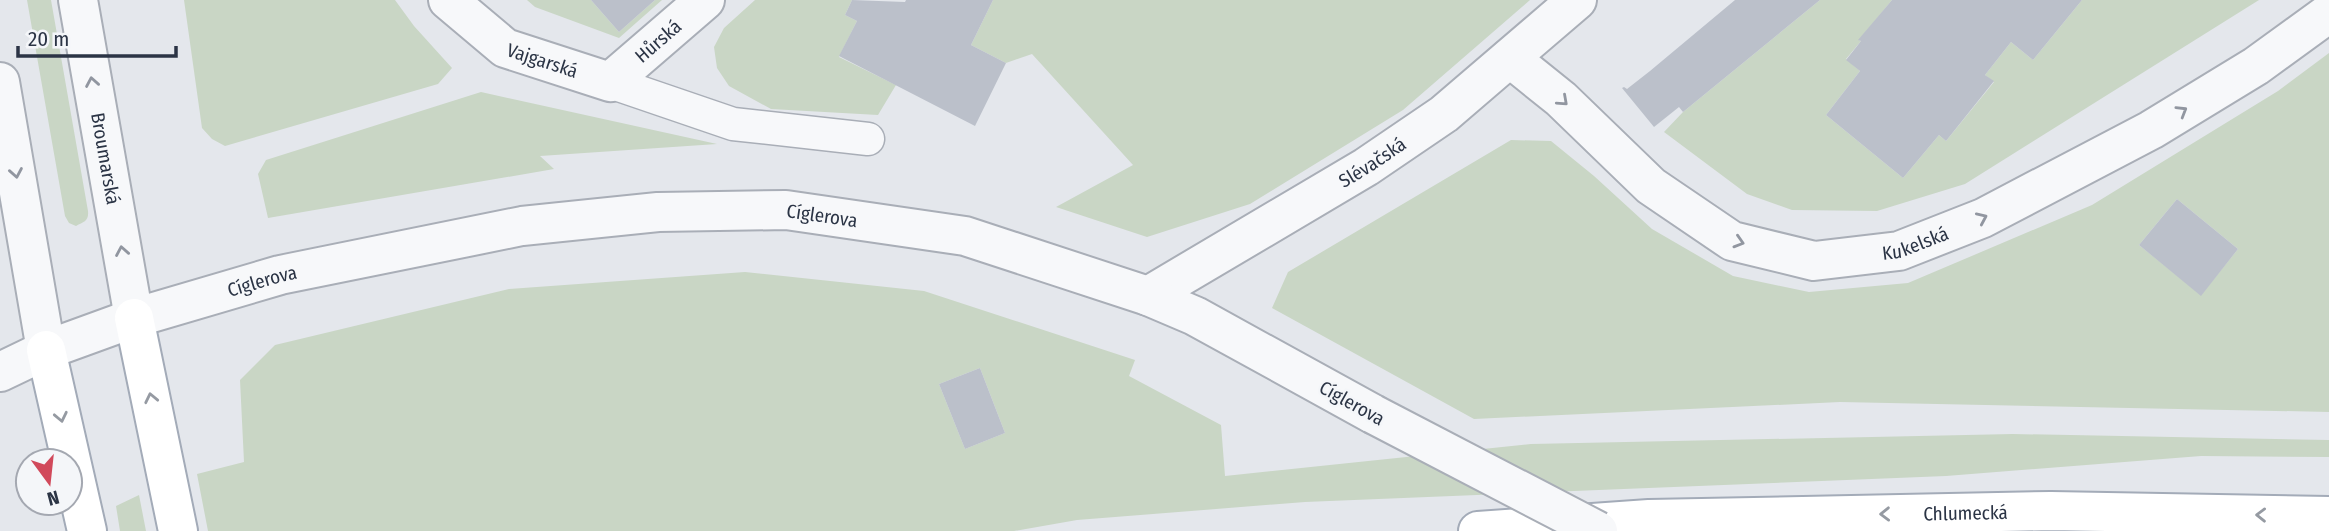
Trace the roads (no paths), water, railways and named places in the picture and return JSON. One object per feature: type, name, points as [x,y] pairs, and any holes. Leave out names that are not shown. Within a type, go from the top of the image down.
[{"type":"main road","points":[[134,318],[178,531]]},
{"type":"main road","points":[[46,350],[87,531]]},
{"type":"main road","name":"Chlumecká","points":[[1478,531],[1649,519],[2051,511],[2329,516]]},
{"type":"street","name":"Broumarská","points":[[78,0],[134,318]]},
{"type":"street","name":"Vajgarská","points":[[448,0],[505,48],[610,82]]},
{"type":"street","name":"Hůrská","points":[[610,82],[705,0]]},
{"type":"street","name":"Slévačská","points":[[1148,296],[1366,167],[1444,114],[1577,0]]},
{"type":"street","name":"Kukelská","points":[[1510,58],[1561,99],[1651,186],[1731,241],[1814,261],[1899,251],[1983,218],[2151,130],[2256,65],[2329,13]]},
{"type":"street","points":[[0,82],[46,350]]},
{"type":"street","name":"Cíglerova","points":[[0,372],[46,350],[134,318],[280,275],[522,226],[658,212],[786,210],[965,236],[1148,296],[1195,316],[1373,414],[1598,531]]},
{"type":"lane","points":[[610,82],[733,124],[869,139]]}]
